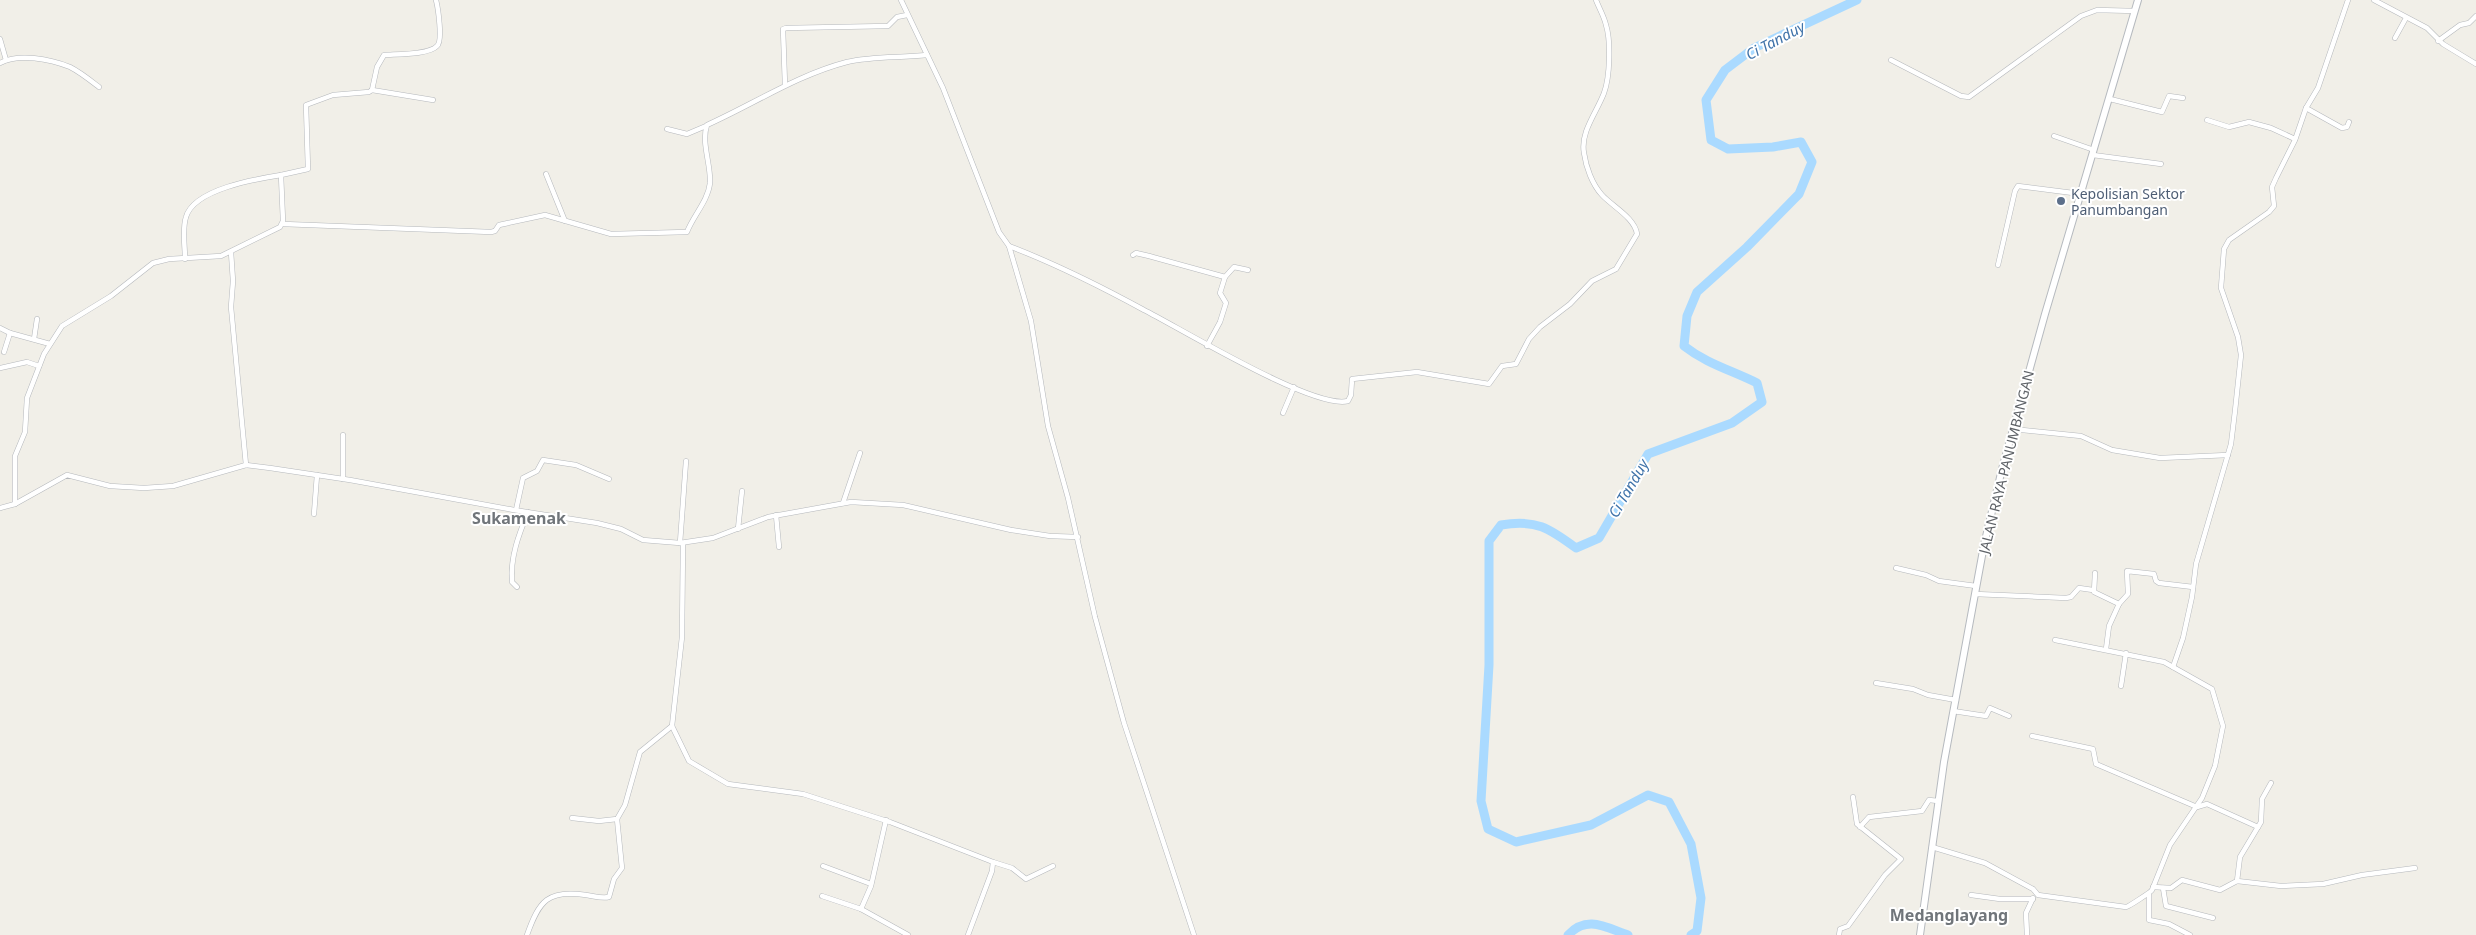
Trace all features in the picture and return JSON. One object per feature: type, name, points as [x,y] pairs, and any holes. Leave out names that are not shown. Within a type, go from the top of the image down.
[{"type":"main road","name":"JALAN RAYA PANUMBANGAN","points":[[1920,935],[1938,801],[1974,594],[1999,478],[2138,0]]},
{"type":"street","points":[[372,90],[377,67],[383,56],[422,52],[438,46],[439,21],[436,0]]},
{"type":"street","points":[[901,0],[943,88],[999,232],[1009,246],[1031,321],[1048,426],[1078,537],[1095,617],[1124,723],[1194,935]]},
{"type":"street","points":[[1009,246],[1042,259],[1145,310],[1207,346],[1326,399],[1342,402],[1350,400],[1352,379],[1418,372],[1489,384],[1502,366],[1516,364],[1529,340],[1540,327],[1570,304],[1592,281],[1616,269],[1635,239],[1635,226],[1601,194],[1591,176],[1583,148],[1589,126],[1608,82],[1608,32],[1596,0]]},
{"type":"street","points":[[2173,667],[2182,642],[2196,564],[2228,455],[2235,411],[2241,355],[2238,337],[2221,288],[2224,249],[2229,240],[2269,212],[2274,206],[2272,187],[2295,139],[2306,108],[2324,74],[2348,0]]},
{"type":"street","points":[[2374,0],[2427,28],[2438,41],[2476,64]]},
{"type":"street","points":[[1891,60],[1961,96],[1969,97],[2081,16],[2097,10],[2135,11]]},
{"type":"street","points":[[785,85],[783,29],[888,26],[897,18],[907,16]]},
{"type":"street","points":[[2438,41],[2460,25],[2469,23],[2476,16]]},
{"type":"street","points":[[2395,38],[2406,18]]},
{"type":"street","points":[[0,39],[6,60]]},
{"type":"street","points":[[667,129],[687,134],[785,85],[845,63],[862,59],[927,55]]},
{"type":"street","points":[[0,63],[6,60],[31,58],[63,65],[74,69],[99,87]]},
{"type":"street","points":[[185,259],[185,218],[196,203],[222,189],[307,170],[307,104],[333,96],[370,92],[372,90],[433,100]]},
{"type":"street","points":[[2110,99],[2162,112],[2169,96],[2183,98]]},
{"type":"street","points":[[2306,108],[2345,129],[2349,122]]},
{"type":"street","points":[[2208,120],[2229,127],[2249,122],[2271,128],[2295,139]]},
{"type":"street","points":[[15,504],[15,456],[23,440],[27,398],[50,344],[65,324],[111,296],[148,266],[166,260],[214,258],[231,252],[283,224],[491,232],[495,231],[499,225],[545,215],[623,235],[687,231],[690,221],[703,201],[710,183],[707,164],[706,126]]},
{"type":"street","points":[[2054,136],[2094,152],[2161,164]]},
{"type":"street","points":[[546,174],[565,221]]},
{"type":"street","points":[[281,175],[283,224]]},
{"type":"street","points":[[1998,265],[2015,191],[2018,186],[2081,194]]},
{"type":"street","points":[[231,252],[233,281],[231,307],[246,465]]},
{"type":"street","points":[[1133,255],[1149,256],[1225,277]]},
{"type":"street","points":[[1207,346],[1220,322],[1225,306],[1220,292],[1225,277],[1234,267],[1248,270]]},
{"type":"street","points":[[34,339],[37,319]]},
{"type":"street","points":[[0,328],[10,333],[50,344]]},
{"type":"street","points":[[4,352],[10,333]]},
{"type":"street","points":[[0,368],[27,362],[39,366]]},
{"type":"street","points":[[1283,413],[1294,386]]},
{"type":"street","points":[[2013,429],[2081,436],[2112,450],[2160,458],[2228,455]]},
{"type":"street","points":[[343,435],[343,479]]},
{"type":"street","points":[[843,502],[860,453]]},
{"type":"street","points":[[516,510],[523,478],[537,471],[543,460],[576,465],[609,479]]},
{"type":"street","points":[[686,462],[682,543],[682,638],[672,726],[690,761],[728,784],[803,794],[886,820],[1012,868],[1026,879],[1053,866]]},
{"type":"street","points":[[0,508],[15,504],[67,475],[110,486],[144,488],[173,486],[246,465],[343,479],[608,525],[643,540],[682,543],[713,538],[776,515],[843,502],[903,506],[1011,530],[1050,536],[1078,537]]},
{"type":"street","points":[[314,514],[317,475]]},
{"type":"street","points":[[738,529],[742,491]]},
{"type":"street","points":[[517,587],[512,582],[514,556],[519,533],[528,512]]},
{"type":"street","points":[[776,515],[779,547]]},
{"type":"street","points":[[1896,568],[1926,575],[1939,581],[1976,586]]},
{"type":"street","points":[[2106,649],[2109,626],[2118,604],[2128,594],[2127,571],[2154,574],[2156,581],[2159,583],[2192,586]]},
{"type":"street","points":[[2093,590],[2095,574]]},
{"type":"street","points":[[1974,594],[2068,598],[2079,588],[2093,590],[2118,604]]},
{"type":"street","points":[[2054,640],[2160,661],[2212,690],[2223,726],[2215,766],[2197,807],[2170,846],[2149,894],[2150,920],[2169,924],[2190,935]]},
{"type":"street","points":[[2120,686],[2126,653]]},
{"type":"street","points":[[1876,683],[1900,686],[1928,695],[1956,700]]},
{"type":"street","points":[[1954,711],[1986,716],[1990,708],[2009,716]]},
{"type":"street","points":[[527,935],[537,909],[552,895],[567,892],[610,897],[614,880],[622,868],[617,819],[628,795],[640,752],[672,726]]},
{"type":"street","points":[[2032,736],[2093,749],[2096,764],[2197,807],[2206,804],[2258,827]]},
{"type":"street","points":[[2237,881],[2240,857],[2258,827],[2262,816],[2262,799],[2270,783]]},
{"type":"street","points":[[1839,935],[1840,929],[1848,926],[1886,873],[1901,860],[1860,827],[1855,818],[1853,797]]},
{"type":"street","points":[[1860,827],[1869,817],[1922,811],[1929,800],[1938,801]]},
{"type":"street","points":[[572,818],[599,821],[617,819]]},
{"type":"street","points":[[861,909],[871,884],[886,820]]},
{"type":"street","points":[[1932,847],[1985,863],[2033,889],[2038,895],[2126,907],[2131,906],[2140,897],[2149,894]]},
{"type":"street","points":[[968,935],[992,871],[993,862]]},
{"type":"street","points":[[823,866],[871,884]]},
{"type":"street","points":[[2153,887],[2172,888],[2182,880],[2220,890],[2237,881],[2281,886],[2323,884],[2362,875],[2415,868]]},
{"type":"street","points":[[2163,888],[2166,906],[2213,918]]},
{"type":"street","points":[[2027,935],[2026,913],[2033,899],[2038,895]]},
{"type":"street","points":[[822,896],[861,909],[908,935]]},
{"type":"street","points":[[1971,896],[2000,899],[2033,899]]},
{"type":"waterway","name":"Ci Tanduy","points":[[1691,935],[1697,931],[1701,898],[1691,844],[1669,802],[1648,795],[1591,825],[1516,842],[1488,829],[1481,801],[1489,665],[1489,541],[1501,525],[1513,523],[1533,524],[1550,530],[1576,548],[1599,538],[1648,454],[1732,423],[1762,402],[1757,383],[1710,362],[1684,346],[1687,316],[1697,292],[1747,247],[1799,194],[1812,162],[1801,142],[1773,147],[1728,149],[1711,140],[1706,100],[1725,70],[1754,48],[1857,0]]},
{"type":"waterway","name":"Ci Tanduy","points":[[1568,935],[1582,925],[1589,924],[1604,926],[1628,935]]},
{"type":"place","name":"Kepolisian Sektor Panumbangan","points":[[2061,201]]},
{"type":"district","name":"Sukamenak","points":[[519,518]]},
{"type":"district","name":"Medanglayang","points":[[1949,915]]}]
